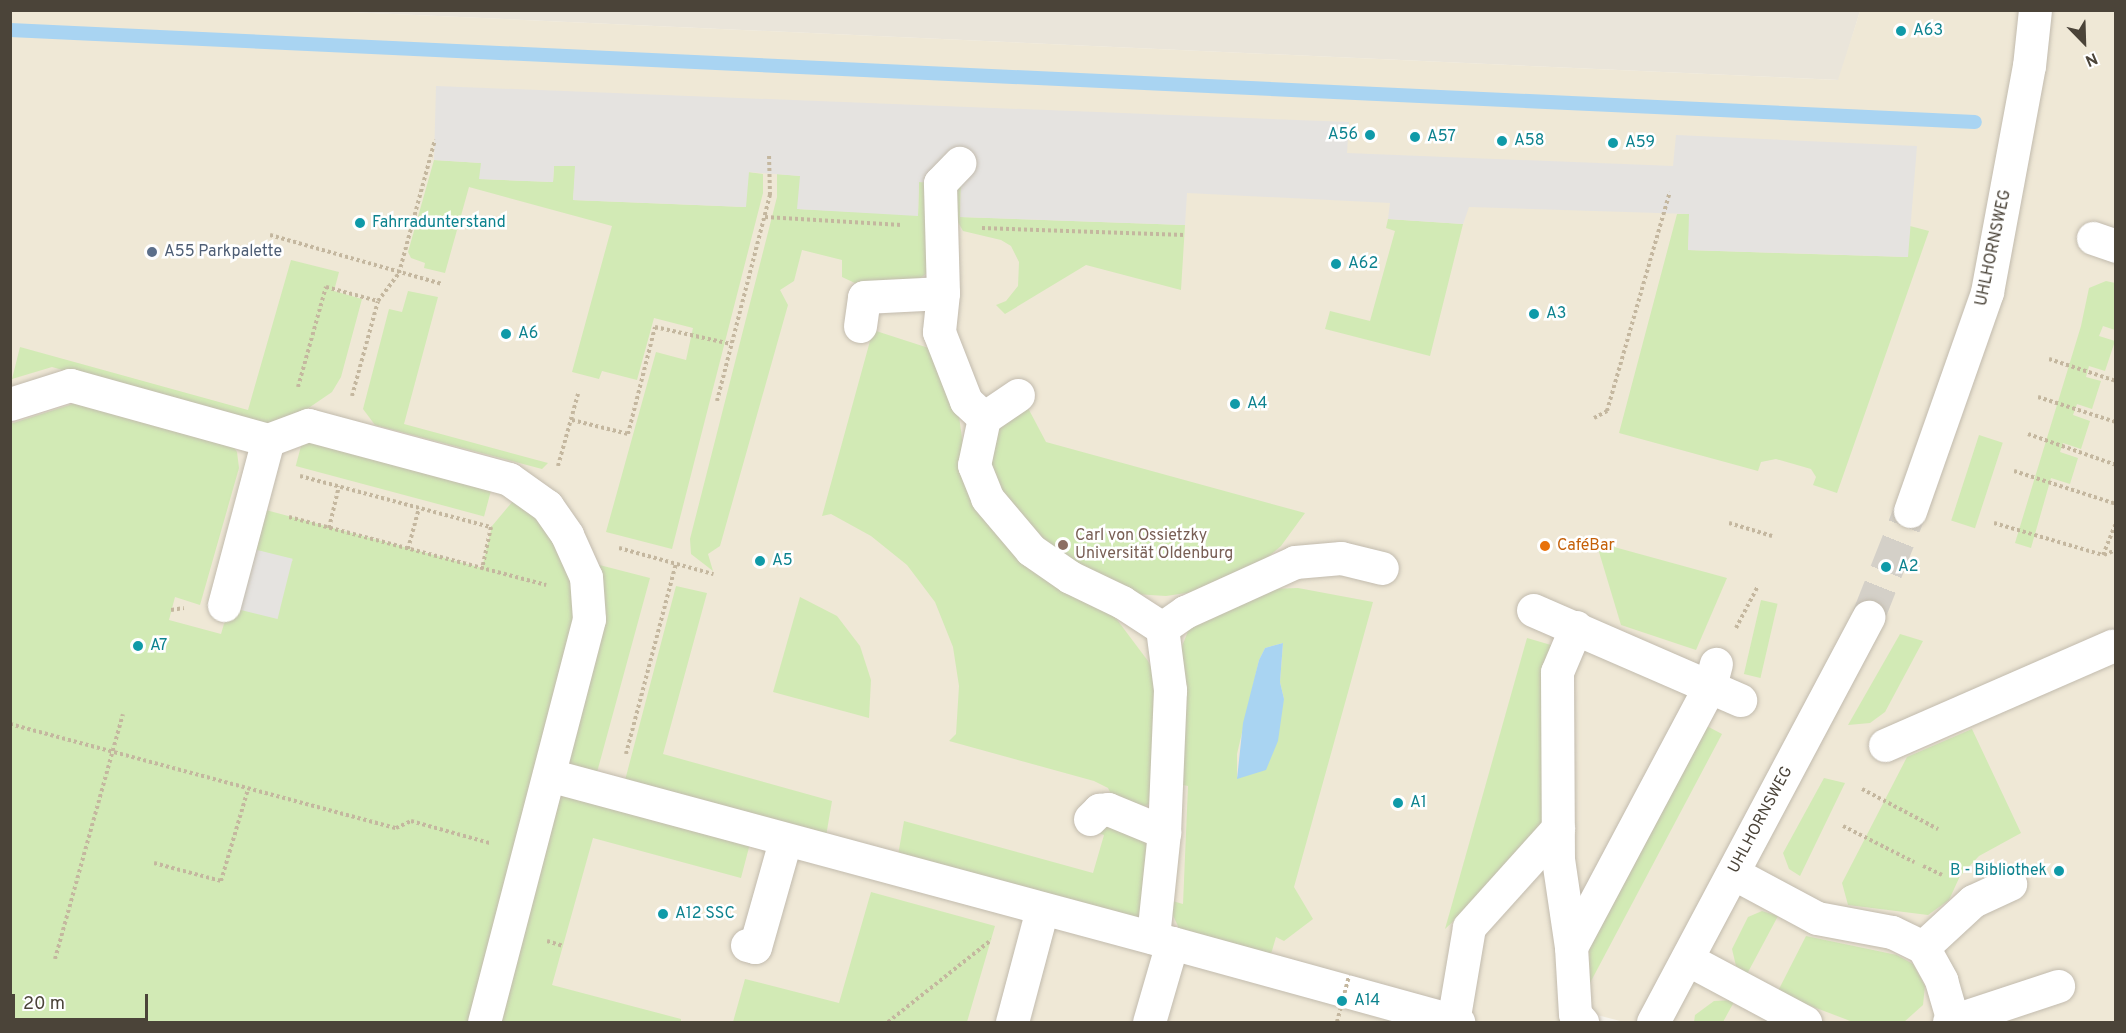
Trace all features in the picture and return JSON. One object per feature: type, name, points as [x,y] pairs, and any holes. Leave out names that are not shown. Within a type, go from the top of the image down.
[{"type":"street","name":"UHLHORNSWEG","points":[[1910,511],[1987,292],[2029,66],[2036,10]]},
{"type":"street","points":[[959,163],[940,183],[943,293],[939,332],[966,401],[984,418]]},
{"type":"street","points":[[860,326],[864,297],[943,293]]},
{"type":"street","points":[[10,404],[70,385],[265,453]]},
{"type":"street","points":[[1018,395],[984,418],[974,465],[987,498],[1007,525],[1031,550],[1070,577],[1122,602],[1162,628],[1170,690],[1162,940],[1149,1023]]},
{"type":"street","points":[[224,605],[265,453],[308,425],[509,479],[547,506],[567,535],[586,577],[590,597],[589,619],[484,1023]]},
{"type":"street","points":[[1162,628],[1221,594],[1295,562],[1341,558],[1382,568]]},
{"type":"street","points":[[1533,610],[1713,675],[1740,700]]},
{"type":"street","name":"UHLHORNSWEG","points":[[1653,1023],[1868,617]]},
{"type":"street","points":[[1575,627],[1557,672],[1558,859],[1571,947],[1575,1014],[1581,1023]]},
{"type":"street","points":[[1885,745],[2112,646]]},
{"type":"street","points":[[1571,947],[1713,675]]},
{"type":"street","points":[[549,775],[785,841],[1162,940],[1455,1022],[1469,927],[1558,828]]},
{"type":"street","points":[[1090,819],[1099,810],[1108,809],[1164,832]]},
{"type":"street","points":[[747,945],[755,947],[785,841]]},
{"type":"street","points":[[1733,873],[1817,918],[1892,932],[1923,948],[1941,980],[1951,1022],[2058,986]]},
{"type":"street","points":[[1923,948],[1973,901],[2010,884]]},
{"type":"street","points":[[1012,1023],[1034,908]]},
{"type":"street","points":[[1687,959],[1806,1023]]},
{"type":"path","points":[[341,434],[378,301],[399,273],[435,140]]},
{"type":"path","points":[[717,401],[770,195],[769,153]]},
{"type":"path","points":[[1594,418],[1607,411],[1670,192]]},
{"type":"path","points":[[270,235],[442,284]]},
{"type":"path","points":[[308,425],[293,405],[326,287],[378,301]]},
{"type":"path","points":[[572,420],[627,434],[655,327],[731,344]]},
{"type":"path","points":[[2049,360],[2115,381]]},
{"type":"path","points":[[547,506],[578,394]]},
{"type":"path","points":[[2038,396],[2115,422]]},
{"type":"path","points":[[2028,434],[2115,465]]},
{"type":"path","points":[[265,453],[339,486],[491,528],[482,568]]},
{"type":"path","points":[[2014,471],[2115,504]]},
{"type":"path","points":[[329,528],[339,486]]},
{"type":"path","points":[[251,506],[590,597]]},
{"type":"path","points":[[408,549],[418,508]]},
{"type":"path","points":[[2103,555],[2115,522]]},
{"type":"path","points":[[1729,523],[1772,536]]},
{"type":"path","points":[[1994,523],[2103,555],[2115,550]]},
{"type":"path","points":[[567,535],[676,562],[713,574]]},
{"type":"path","points":[[616,794],[676,562]]},
{"type":"path","points":[[1713,675],[1758,586]]},
{"type":"path","points":[[55,959],[123,714]]},
{"type":"path","points":[[10,724],[396,828],[411,821],[529,853]]},
{"type":"path","points":[[154,862],[221,880],[248,789]]},
{"type":"path","points":[[1862,789],[1938,829]]},
{"type":"path","points":[[1843,826],[1914,862]]},
{"type":"path","points":[[888,1023],[1034,908]]},
{"type":"path","points":[[1336,1023],[1349,976]]},
{"type":"shaded area","name":"Carl von Ossietzky Universität Oldenburg","points":[[10,11],[327,11],[1838,80],[1860,11],[2115,11],[2115,1022],[1624,1022],[1578,1010],[1571,1022],[11,1022]]},
{"type":"shaded area","points":[[327,11],[1860,11],[1839,80]]},
{"type":"shaded area","points":[[436,86],[1349,122],[1347,153],[1673,166],[1676,135],[1917,146],[1908,257],[1688,250],[1689,214],[1469,207],[1463,224],[1388,219],[1390,203],[1187,193],[1185,225],[960,217],[961,184],[919,182],[918,216],[797,209],[800,176],[749,172],[746,207],[573,200],[575,166],[554,166],[553,182],[479,179],[481,163],[434,160]]},
{"type":"shaded area","points":[[245,547],[293,559],[278,619],[230,607]]},
{"type":"green space","points":[[434,160],[482,163],[480,179],[553,182],[554,166],[576,166],[573,200],[745,207],[748,172],[763,174],[763,193],[672,549],[606,532],[656,352],[686,360],[693,328],[654,318],[637,380],[602,371],[599,379],[572,372],[612,226],[469,187],[445,273],[424,268],[425,263],[411,258],[408,252]]},
{"type":"green space","points":[[777,174],[801,176],[798,209],[918,215],[919,182],[933,183],[931,270],[914,283],[857,284],[842,277],[842,260],[802,250],[794,281],[780,290],[788,305],[720,546],[708,554],[713,571],[691,554],[690,539],[777,197]]},
{"type":"green space","points":[[961,184],[960,217],[1185,225],[1181,290],[1086,265],[1005,314],[996,305],[1006,301],[1018,286],[1019,262],[1011,246],[1001,240],[963,231],[945,199]]},
{"type":"green space","points":[[1677,214],[1690,214],[1688,250],[1907,257],[1910,226],[1929,231],[1837,493],[1813,485],[1816,477],[1811,469],[1776,459],[1761,462],[1758,471],[1619,433]]},
{"type":"green space","points":[[1388,219],[1463,224],[1430,356],[1325,329],[1330,311],[1370,321],[1395,231],[1386,228]]},
{"type":"green space","points":[[291,260],[339,272],[334,291],[362,299],[341,377],[332,392],[294,418],[258,425],[52,367],[12,379],[20,347],[248,410]]},
{"type":"green space","points":[[2106,281],[2115,283],[2115,330],[2103,326],[2099,336],[2115,341],[2105,371],[2089,366],[2086,377],[2101,381],[2092,409],[2077,404],[2073,415],[2090,421],[2081,449],[2063,443],[2060,452],[2078,458],[2070,484],[2051,478],[2031,548],[2015,543],[2081,326],[2089,288]]},
{"type":"green space","points":[[408,291],[438,297],[404,424],[548,463],[542,469],[375,425],[363,409],[389,309],[402,312]]},
{"type":"green space","points":[[873,330],[941,352],[959,416],[966,467],[1118,621],[1148,661],[1160,684],[1149,804],[1141,808],[1114,800],[1108,788],[1094,781],[949,741],[956,734],[959,686],[953,647],[935,602],[907,565],[871,536],[831,514],[822,516]]},
{"type":"green space","points":[[82,401],[233,446],[237,452],[239,468],[200,605],[175,597],[169,620],[221,634],[229,607],[293,560],[245,547],[251,506],[482,568],[492,526],[523,489],[580,560],[650,578],[593,787],[753,832],[741,878],[593,838],[552,985],[681,1019],[681,1022],[11,1022],[10,424]]},
{"type":"green space","points":[[1028,408],[1046,442],[1305,513],[1281,546],[1257,566],[1200,591],[1166,596],[1134,594],[1066,568],[987,474],[1000,422]]},
{"type":"green space","points":[[304,435],[492,485],[484,516],[296,466]]},
{"type":"green space","points":[[1979,435],[2003,443],[1975,528],[1951,521]]},
{"type":"green space","points":[[1596,542],[1727,578],[1696,650],[1621,625]]},
{"type":"green space","points":[[676,586],[707,593],[663,754],[832,801],[825,842],[623,788]]},
{"type":"green space","points":[[1298,588],[1373,602],[1294,887],[1313,919],[1284,941],[1276,937],[1269,961],[1184,939],[1170,909],[1169,900],[1183,904],[1188,786],[1174,783],[1179,654],[1192,621],[1266,589]],"holes":[[[1283,643],[1280,682],[1284,699],[1237,778],[1237,754],[1259,660],[1265,648]]]},
{"type":"green space","points":[[800,597],[837,616],[860,646],[871,680],[869,718],[773,692]]},
{"type":"green space","points":[[1761,600],[1778,604],[1760,678],[1744,674]]},
{"type":"green space","points":[[1900,634],[1923,641],[1885,712],[1870,723],[1848,725]]},
{"type":"green space","points":[[1527,638],[1551,645],[1546,835],[1445,929]]},
{"type":"green space","points":[[1703,724],[1722,734],[1590,983],[1589,935]]},
{"type":"green space","points":[[1972,729],[2021,833],[1979,856],[1960,876],[1949,900],[1928,915],[1848,905],[1842,883],[1907,757]]},
{"type":"green space","points":[[1824,778],[1845,783],[1800,876],[1789,869],[1783,853]]},
{"type":"green space","points":[[1095,820],[1147,843],[1142,914],[1137,919],[897,861],[904,821],[1093,873],[1104,835],[1092,831]]},
{"type":"green space","points":[[871,892],[995,926],[967,1022],[733,1022],[745,979],[839,1003]]},
{"type":"green space","points":[[1762,911],[1778,916],[1747,974],[1736,966],[1732,949],[1748,917]]},
{"type":"green space","points":[[1806,936],[1897,955],[1913,964],[1925,986],[1923,1005],[1904,1022],[1853,1022],[1777,993]]},
{"type":"green space","points":[[1735,1000],[1723,1022],[1694,1022],[1695,1015],[1714,1001]]},
{"type":"water","points":[[1283,643],[1280,682],[1284,699],[1278,741],[1266,770],[1237,779],[1243,723],[1259,660],[1265,648]]},
{"type":"waterway","points":[[10,30],[1975,122]]},
{"type":"tunnel","points":[[1868,617],[1910,511]]},
{"type":"place","name":"A63","points":[[1901,31]]},
{"type":"place","name":"A56","points":[[1370,135]]},
{"type":"place","name":"A57","points":[[1415,137]]},
{"type":"place","name":"A58","points":[[1502,141]]},
{"type":"place","name":"A59","points":[[1613,143]]},
{"type":"place","name":"Fahrradunterstand","points":[[360,223]]},
{"type":"place","name":"A55 Parkpalette","points":[[152,252]]},
{"type":"place","name":"A62","points":[[1336,264]]},
{"type":"place","name":"A3","points":[[1534,314]]},
{"type":"place","name":"A6","points":[[506,334]]},
{"type":"place","name":"A4","points":[[1235,404]]},
{"type":"place","name":"Carl von Ossietzky Universität Oldenburg","points":[[1063,545]]},
{"type":"place","name":"CaféBar","points":[[1545,546]]},
{"type":"place","name":"A5","points":[[760,561]]},
{"type":"place","name":"A2","points":[[1886,567]]},
{"type":"place","name":"A7","points":[[138,646]]},
{"type":"place","name":"A1","points":[[1398,803]]},
{"type":"place","name":"B - Bibliothek","points":[[2059,871]]},
{"type":"place","name":"A12 SSC","points":[[663,914]]},
{"type":"place","name":"A14","points":[[1342,1001]]}]
